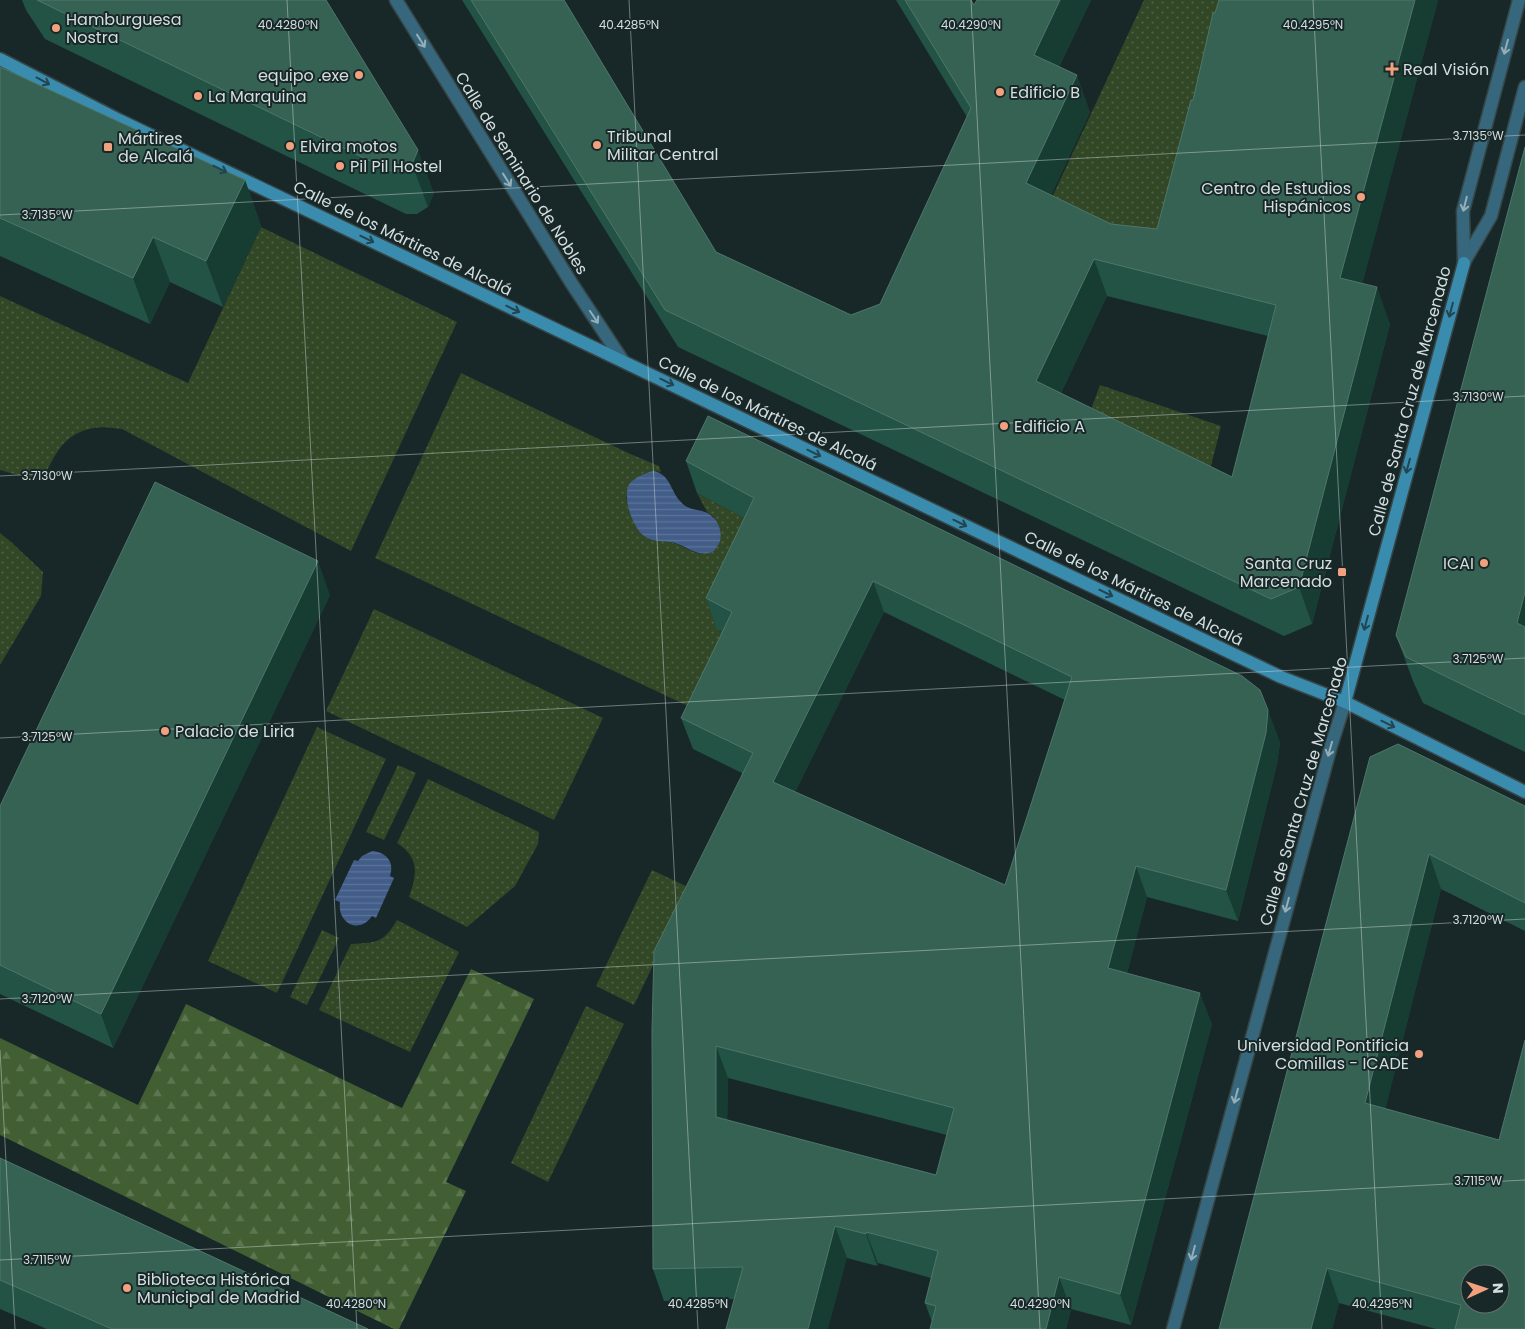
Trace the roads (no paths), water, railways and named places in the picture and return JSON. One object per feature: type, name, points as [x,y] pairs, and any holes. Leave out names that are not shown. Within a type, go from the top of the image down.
[{"type":"street","name":"Calle de Seminario de Nobles","points":[[396,0],[572,284],[623,361]]},
{"type":"street","name":"Calle de Santa Cruz de Marcenado","points":[[1464,263],[1462,212],[1519,0]]},
{"type":"street","name":"Calle de los Mártires de Alcalá","points":[[0,58],[128,125],[1281,677],[1345,702],[1525,792]]},
{"type":"street","name":"Calle de Santa Cruz de Marcenado","points":[[1173,1329],[1330,746],[1345,702],[1464,263],[1492,216],[1525,87]]},
{"type":"water","points":[[654,471],[664,476],[677,498],[684,505],[709,514],[718,524],[721,536],[720,542],[714,551],[704,554],[696,552],[678,544],[648,538],[640,532],[632,519],[627,496],[628,489],[630,483],[635,479]]},
{"type":"water","points":[[372,851],[381,853],[388,859],[391,866],[390,876],[394,878],[376,918],[372,916],[361,925],[350,924],[342,916],[340,902],[335,900],[354,860],[358,861],[362,856]]},
{"type":"place","name":"Hamburguesa Nostra","points":[[56,28]]},
{"type":"place","name":"Real Visión","points":[[1392,69]]},
{"type":"place","name":"equipo .exe","points":[[359,75]]},
{"type":"place","name":"Edificio B","points":[[1000,92]]},
{"type":"place","name":"La Marquina","points":[[198,96]]},
{"type":"place","name":"Tribunal Militar Central","points":[[597,145]]},
{"type":"place","name":"Elvira motos","points":[[290,146]]},
{"type":"place","name":"Mártires de Alcalá","points":[[108,147]]},
{"type":"place","name":"Pil Pil Hostel","points":[[340,166]]},
{"type":"place","name":"Centro de Estudios Hispánicos","points":[[1361,197]]},
{"type":"place","name":"Edificio A","points":[[1004,426]]},
{"type":"place","name":"ICAI","points":[[1484,563]]},
{"type":"place","name":"Santa Cruz Marcenado","points":[[1342,572]]},
{"type":"place","name":"Palacio de Liria","points":[[165,731]]},
{"type":"place","name":"Universidad Pontificia Comillas - ICADE","points":[[1419,1054]]},
{"type":"place","name":"Biblioteca Histórica Municipal de Madrid","points":[[127,1288]]}]
